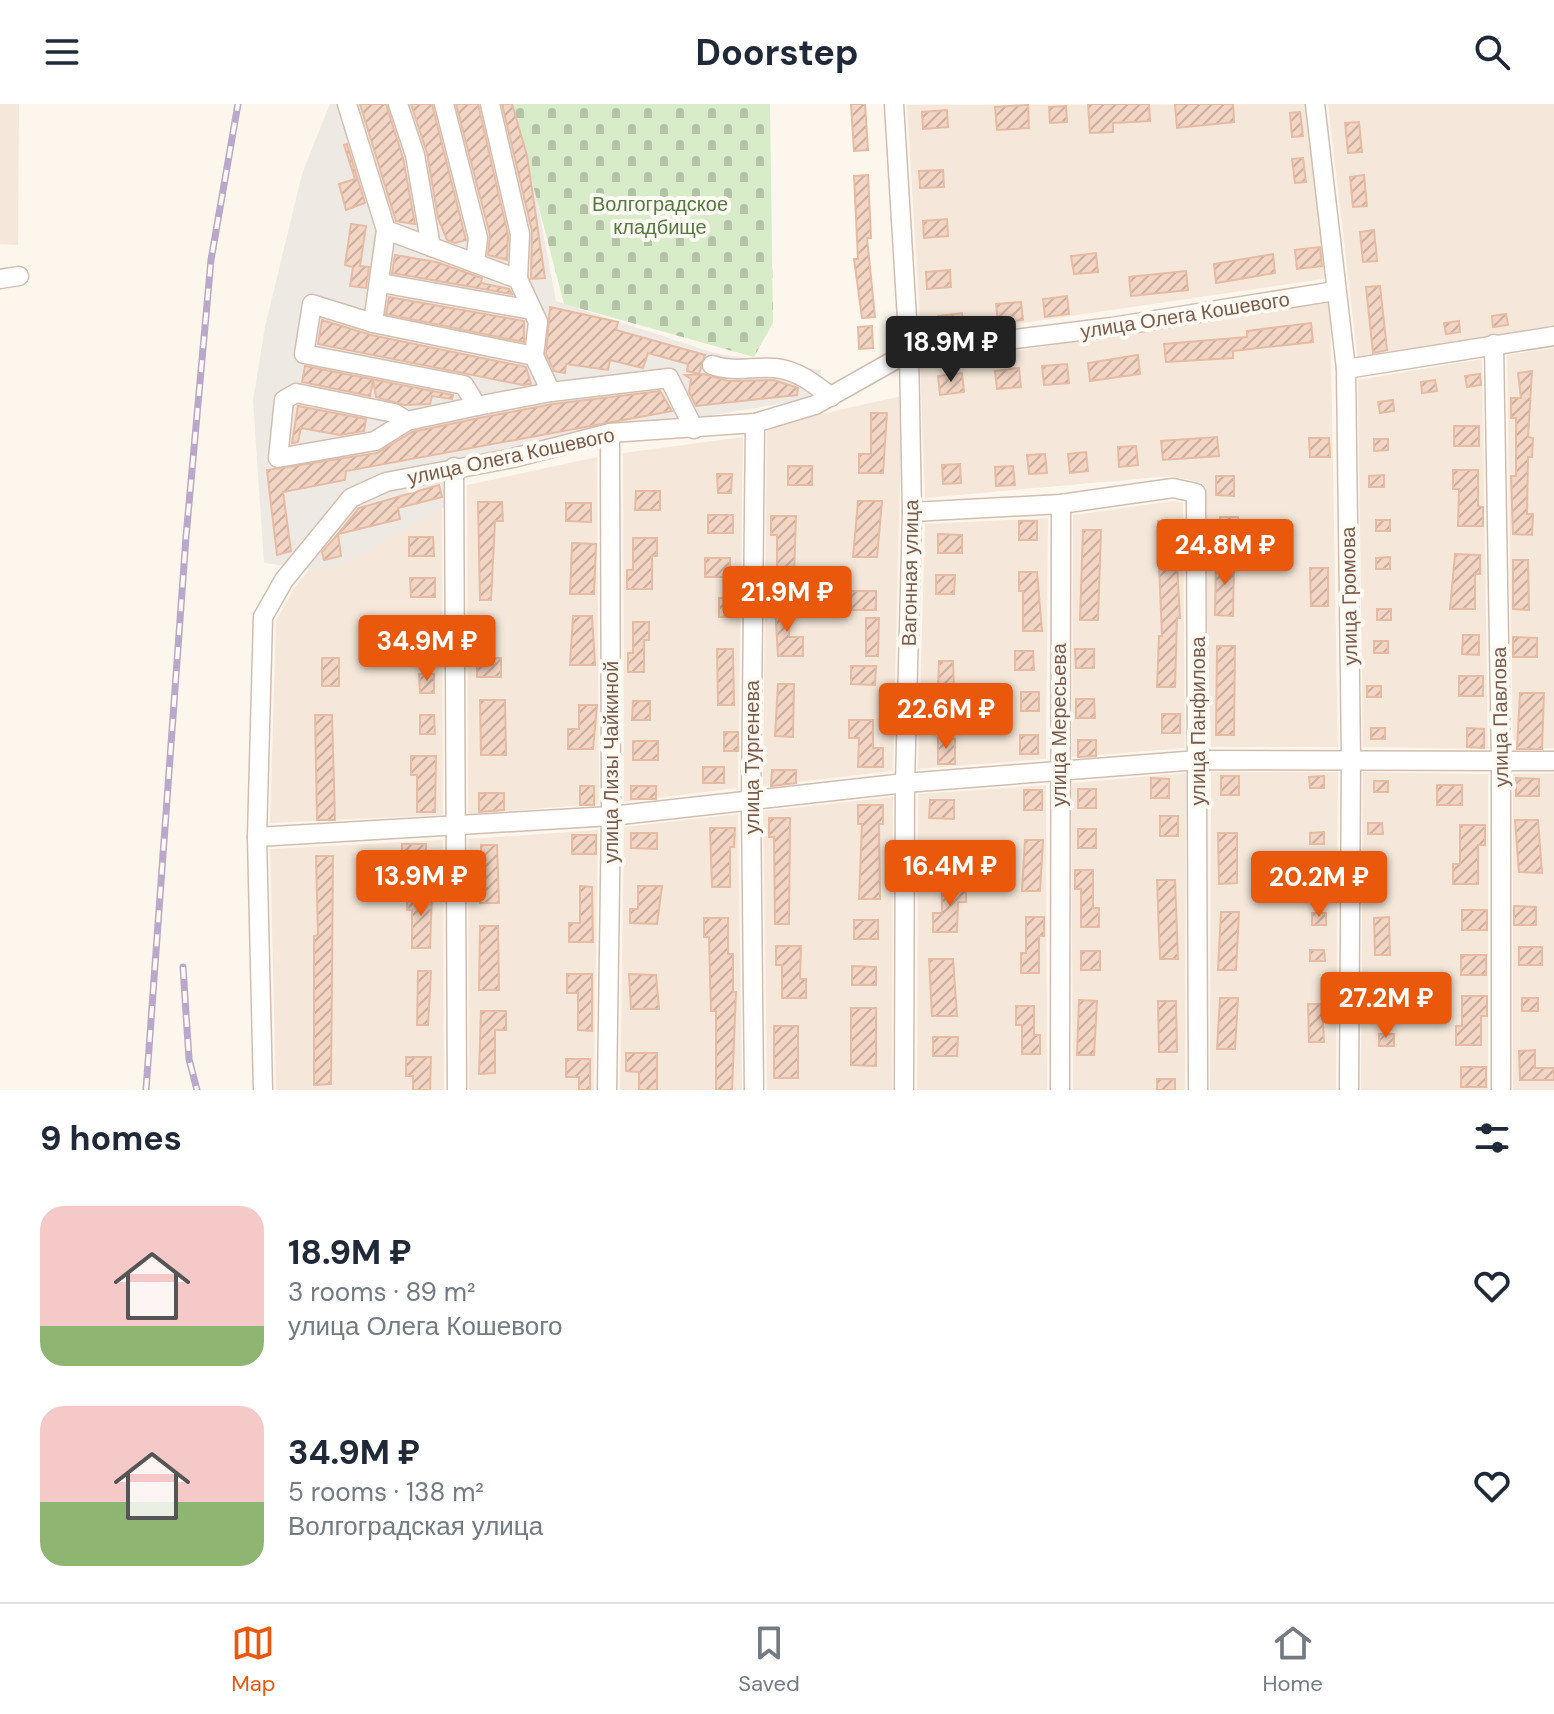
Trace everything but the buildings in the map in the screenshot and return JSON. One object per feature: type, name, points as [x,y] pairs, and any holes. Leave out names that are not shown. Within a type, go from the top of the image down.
[{"type":"street","points":[[347,104],[386,230],[373,323]]},
{"type":"street","points":[[398,104],[415,155],[431,247]]},
{"type":"street","points":[[444,104],[478,238],[475,263]]},
{"type":"street","points":[[490,104],[507,163],[520,234],[518,279],[538,322],[534,356],[551,392]]},
{"type":"street","name":"Вагонная улица","points":[[894,104],[909,352],[912,512],[905,783],[904,1090]]},
{"type":"street","name":"улица Громова","points":[[1315,104],[1346,369],[1351,759],[1349,1090]]},
{"type":"street","points":[[386,230],[518,279]]},
{"type":"street","points":[[381,283],[532,310]]},
{"type":"street","name":"улица Олега Кошевого","points":[[263,1090],[257,837],[263,617],[284,580],[351,498],[386,482],[513,458],[610,433],[755,423],[831,397],[909,352],[1112,327],[1335,291]]},
{"type":"street","points":[[477,406],[464,385],[304,354],[312,304],[373,323],[534,356]]},
{"type":"street","points":[[1346,369],[1554,336]]},
{"type":"street","name":"улица Павлова","points":[[1494,344],[1501,762],[1501,1090]]},
{"type":"street","points":[[712,365],[728,371],[777,368],[810,379],[831,397]]},
{"type":"street","points":[[407,421],[394,413],[296,393],[284,400],[278,458],[375,441],[407,421],[477,406],[551,392],[669,378],[694,429]]},
{"type":"street","name":"улица Тургенева","points":[[754,1090],[751,800],[755,423]]},
{"type":"street","name":"улица Лизы Чайкиной","points":[[607,1090],[611,816],[610,433]]},
{"type":"street","points":[[454,467],[457,1090]]},
{"type":"street","name":"улица Панфилова","points":[[912,512],[1061,504],[1173,488],[1196,493],[1198,1090]]},
{"type":"street","name":"улица Мересьева","points":[[1060,1090],[1061,504]]},
{"type":"street","points":[[257,837],[611,816],[905,783],[1198,760],[1554,761]]},
{"type":"shaded area","points":[[0,104],[19,104],[18,245],[0,244]]},
{"type":"shaded area","points":[[330,104],[515,104],[528,152],[556,301],[714,353],[821,370],[820,397],[457,458],[448,505],[343,564],[316,570],[264,563],[253,400],[265,327],[302,174]]},
{"type":"shaded area","points":[[1308,104],[1329,278],[921,338],[907,105]]},
{"type":"shaded area","points":[[1328,104],[1554,104],[1554,332],[1358,362]]},
{"type":"shaded area","points":[[1330,302],[1338,747],[1211,747],[1203,483],[1171,476],[925,498],[920,366]]},
{"type":"shaded area","points":[[1554,348],[1554,748],[1513,749],[1507,355]]},
{"type":"shaded area","points":[[1482,359],[1488,749],[1363,747],[1358,380]]},
{"type":"shaded area","points":[[902,396],[893,771],[763,786],[767,426]]},
{"type":"shaded area","points":[[743,437],[738,788],[624,802],[623,453]]},
{"type":"shaded area","points":[[597,457],[599,804],[468,814],[467,485]]},
{"type":"shaded area","points":[[442,493],[443,815],[270,823],[276,621],[295,587],[349,521]]},
{"type":"shaded area","points":[[1173,501],[1183,503],[1185,748],[1072,757],[1073,515]]},
{"type":"shaded area","points":[[1048,518],[1046,759],[918,769],[925,524]]},
{"type":"shaded area","points":[[1211,772],[1338,772],[1336,1090],[1210,1090]]},
{"type":"shaded area","points":[[1363,772],[1488,774],[1488,1090],[1361,1090]]},
{"type":"shaded area","points":[[1186,773],[1185,1090],[1073,1090],[1071,783]]},
{"type":"shaded area","points":[[1554,773],[1554,1090],[1513,1090],[1513,774]]},
{"type":"shaded area","points":[[1046,785],[1047,1090],[917,1090],[918,794]]},
{"type":"shaded area","points":[[893,797],[892,1090],[767,1090],[763,811]]},
{"type":"shaded area","points":[[738,814],[742,1090],[620,1090],[624,827]]},
{"type":"shaded area","points":[[598,830],[594,1090],[469,1090],[468,839]]},
{"type":"shaded area","points":[[443,840],[444,1090],[276,1090],[270,849]]},
{"type":"green space","name":"Волгоградское кладбище","points":[[512,104],[770,104],[773,323],[754,357],[564,304]]},
{"type":"railway","points":[[146,1090],[186,537],[211,260],[238,104]]},
{"type":"railway","points":[[183,967],[189,1059],[197,1090]]}]
